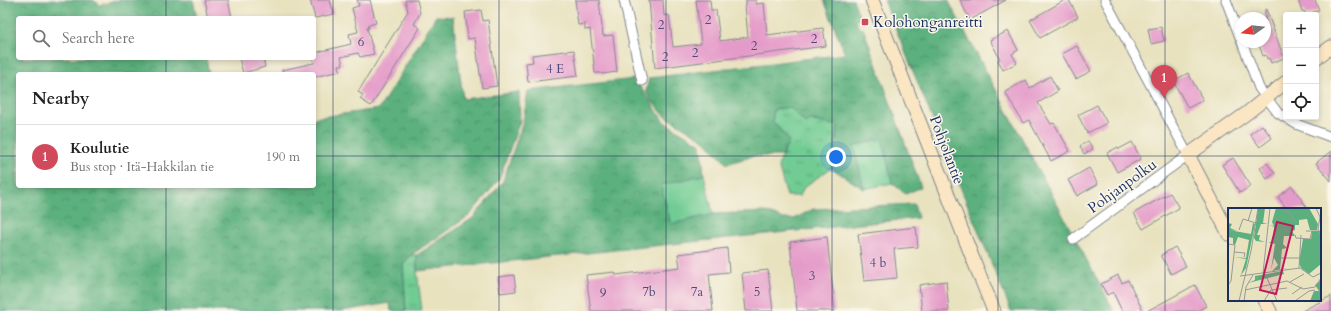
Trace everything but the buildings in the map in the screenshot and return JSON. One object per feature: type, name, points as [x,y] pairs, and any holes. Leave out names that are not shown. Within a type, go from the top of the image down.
[{"type":"street","points":[[624,0],[642,81]]},
{"type":"street","name":"Pohjolantie","points":[[872,0],[970,254],[994,311]]},
{"type":"street","points":[[1105,0],[1228,232]]},
{"type":"street","points":[[1226,0],[1235,25]]},
{"type":"street","points":[[1319,56],[1331,47]]},
{"type":"street","points":[[1244,48],[1259,88],[1278,113],[1296,124],[1331,137]]},
{"type":"street","points":[[1188,155],[1247,113],[1283,84]]},
{"type":"street","name":"Pohjanpolku","points":[[1073,239],[1188,155]]},
{"type":"street","points":[[1265,301],[1270,311]]},
{"type":"green space","points":[[0,0],[93,0],[100,5],[119,0],[193,0],[197,16],[16,16],[16,60],[206,60],[209,72],[16,72],[16,188],[316,188],[316,118],[379,109],[436,16],[453,17],[463,99],[519,92],[520,121],[499,179],[470,215],[411,255],[403,264],[406,311],[391,311],[390,303],[342,311],[0,311]]},
{"type":"green space","points":[[824,0],[853,0],[860,18],[856,20],[859,29],[863,28],[921,187],[906,194],[892,183],[882,140],[854,146],[864,189],[831,168],[838,126],[810,120],[806,124],[790,107],[773,110],[773,121],[789,141],[782,156],[752,156],[727,164],[704,140],[664,115],[652,102],[646,92],[649,78],[845,54]]},
{"type":"green space","points":[[884,0],[948,0],[1114,311],[1011,311]]},
{"type":"green space","points":[[635,79],[664,122],[701,144],[704,175],[661,185],[671,224],[713,214],[766,212],[784,219],[794,219],[813,209],[914,204],[918,218],[417,271],[417,255],[473,218],[503,181],[523,122],[528,91]]},
{"type":"green space","points":[[790,107],[806,124],[810,120],[838,126],[831,168],[804,187],[800,196],[787,196],[778,166],[789,141],[773,121],[773,110]]},
{"type":"green space","points":[[882,139],[892,183],[864,189],[854,146]]},
{"type":"green space","points":[[704,175],[713,214],[671,224],[661,185]]},
{"type":"green space","points":[[411,255],[417,255],[417,271],[422,311],[406,311],[403,264]]},
{"type":"place","name":"Kolohonganreitti","points":[[865,22]]},
{"type":"place","name":"Koulutie","points":[[1164,98]]}]
